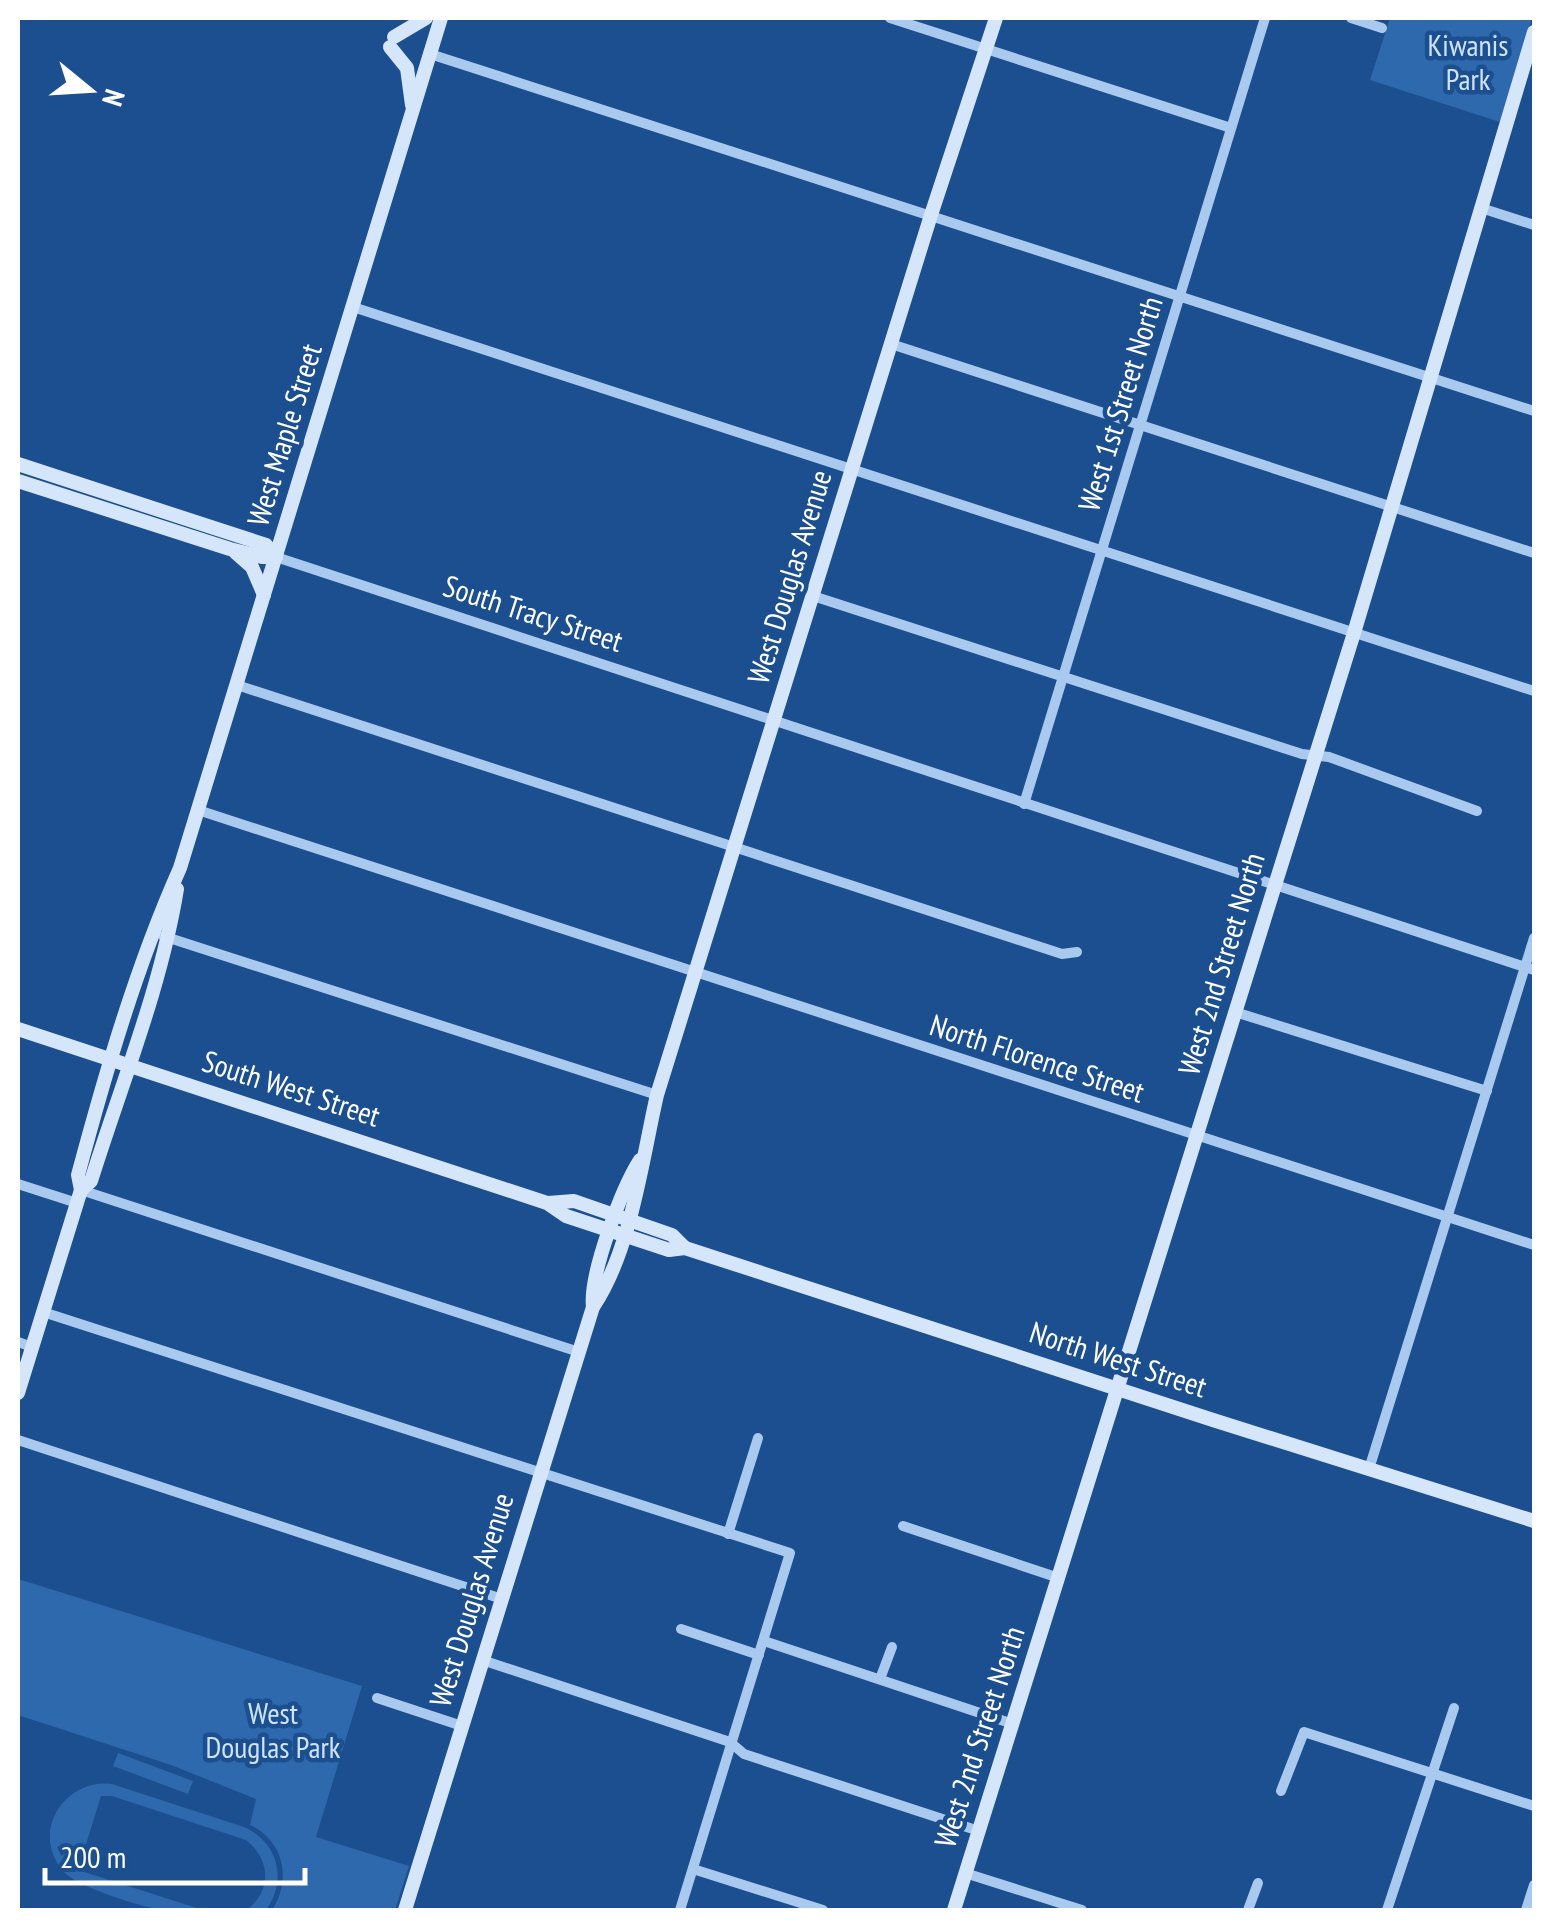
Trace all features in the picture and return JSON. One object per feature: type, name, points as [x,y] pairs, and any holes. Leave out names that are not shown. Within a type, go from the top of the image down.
[{"type":"street","points":[[413,111],[407,68],[392,42],[426,18]]},
{"type":"street","name":"West Maple Street","points":[[18,1393],[25,1345],[43,1312],[79,1197],[91,1180],[148,1000],[160,935],[441,18]]},
{"type":"street","points":[[890,18],[1231,128]]},
{"type":"street","name":"West Douglas Avenue","points":[[404,1910],[578,1352],[593,1307],[607,1285],[632,1172],[643,1155],[695,974],[996,18]]},
{"type":"street","name":"West 1st Street North","points":[[1024,804],[1265,18]]},
{"type":"street","points":[[1351,18],[1382,28]]},
{"type":"street","name":"West 2nd Street North","points":[[954,1910],[1354,633],[1533,39]]},
{"type":"street","points":[[430,54],[1534,411]]},
{"type":"street","points":[[1481,208],[1534,225]]},
{"type":"street","points":[[353,307],[1534,691]]},
{"type":"street","points":[[891,344],[1534,553]]},
{"type":"street","name":"South Tracy Street","points":[[18,464],[266,545],[276,557]]},
{"type":"street","name":"South Tracy Street","points":[[18,481],[230,548],[276,557],[1530,968]]},
{"type":"street","points":[[230,548],[252,568],[264,595]]},
{"type":"street","points":[[813,596],[1063,678],[1329,758],[1477,811]]},
{"type":"street","points":[[236,685],[1062,954],[1077,952]]},
{"type":"street","name":"North Florence Street","points":[[198,810],[1534,1246]]},
{"type":"street","points":[[160,935],[658,1095]]},
{"type":"street","name":"West Maple Street","points":[[79,1197],[78,1175],[110,1058],[131,994],[160,935]]},
{"type":"street","points":[[1369,1469],[1487,1091],[1530,968],[1534,938]]},
{"type":"street","points":[[131,994],[148,1000]]},
{"type":"street","points":[[1236,1012],[1487,1091]]},
{"type":"street","name":"South West Street","points":[[18,1029],[547,1202],[574,1202],[619,1225]]},
{"type":"street","points":[[18,1184],[79,1197],[578,1352]]},
{"type":"street","name":"North West Street","points":[[619,1225],[672,1235],[685,1248],[1534,1521]]},
{"type":"street","points":[[43,1312],[790,1553],[680,1910]]},
{"type":"street","points":[[728,1534],[758,1438]]},
{"type":"street","points":[[18,1440],[502,1599]]},
{"type":"street","points":[[903,1526],[1059,1578]]},
{"type":"street","points":[[681,1629],[760,1655]]},
{"type":"street","points":[[764,1640],[1013,1724]]},
{"type":"street","points":[[880,1680],[892,1646]]},
{"type":"street","points":[[482,1660],[732,1745],[744,1754],[979,1831]]},
{"type":"street","points":[[377,1698],[462,1726]]},
{"type":"street","points":[[1387,1910],[1454,1708]]},
{"type":"street","points":[[1280,1791],[1304,1732],[1534,1806]]},
{"type":"street","points":[[693,1869],[823,1910]]},
{"type":"street","points":[[966,1873],[1082,1910]]},
{"type":"street","points":[[1248,1910],[1258,1883]]},
{"type":"street","points":[[1526,1910],[1534,1885]]},
{"type":"green space","name":"Kiwanis Park","points":[[1390,18],[1532,18],[1500,122],[1370,80]]},
{"type":"green space","name":"West Douglas Park","points":[[18,1579],[362,1686],[316,1837],[409,1866],[395,1910],[272,1910],[283,1874],[271,1841],[250,1825],[256,1799],[171,1765],[18,1715]]},
{"type":"green space","points":[[118,1753],[193,1781],[188,1794],[113,1766]]},
{"type":"green space","points":[[95,1784],[112,1784],[256,1834],[272,1852],[278,1875],[266,1910],[247,1910],[261,1893],[265,1875],[260,1857],[246,1840],[112,1796],[101,1796],[78,1870],[203,1910],[169,1911],[141,1905],[71,1878],[54,1857],[50,1841],[57,1811],[79,1790]]}]
